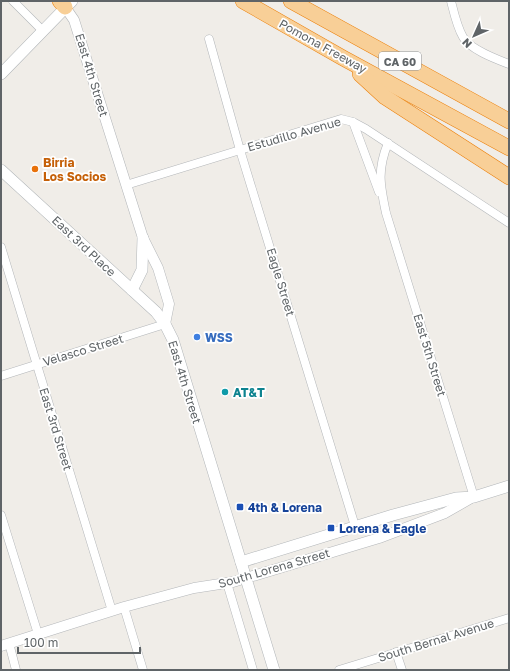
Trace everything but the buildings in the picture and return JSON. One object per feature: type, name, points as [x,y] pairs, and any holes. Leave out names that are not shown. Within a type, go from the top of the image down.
[{"type":"highway","name":"Pomona Freeway","points":[[243,1],[343,58],[509,148]]},
{"type":"highway","name":"Pomona Freeway","points":[[291,1],[509,121]]},
{"type":"highway","points":[[343,58],[385,97],[509,177]]},
{"type":"main road","points":[[1,74],[43,31],[66,3]]},
{"type":"main road","name":"East 3rd Place","points":[[1,170],[156,312],[165,324]]},
{"type":"main road","points":[[132,290],[142,270],[143,238]]},
{"type":"main road","name":"East 4th Street","points":[[165,324],[173,340],[274,670]]},
{"type":"main road","name":"South Lorena Street","points":[[243,567],[356,526],[456,498],[474,497],[509,486]]},
{"type":"street","points":[[13,1],[43,31]]},
{"type":"street","points":[[451,1],[460,30],[467,43],[474,48],[509,64]]},
{"type":"street","name":"East 4th Street","points":[[66,3],[74,20],[143,238],[158,268],[169,304],[165,324]]},
{"type":"street","name":"Eagle Street","points":[[209,39],[240,150],[356,526]]},
{"type":"street","name":"Estudillo Avenue","points":[[126,185],[341,119],[353,122],[388,143],[509,223]]},
{"type":"street","name":"East 5th Street","points":[[353,122],[386,213],[474,497]]},
{"type":"street","name":"East 5th Street","points":[[386,213],[380,177],[383,154],[388,143]]},
{"type":"street","name":"East 3rd Street","points":[[1,246],[112,611]]},
{"type":"street","name":"Velasco Street","points":[[1,376],[165,324]]},
{"type":"street","name":"South Lorena Street","points":[[5,645],[124,607],[194,588],[227,584],[379,538],[445,513],[474,497]]},
{"type":"street","points":[[1,515],[38,634]]},
{"type":"street","points":[[227,584],[253,670]]},
{"type":"street","points":[[124,607],[143,670]]},
{"type":"street","name":"South Bernal Avenue","points":[[339,670],[509,618]]},
{"type":"street","points":[[5,645],[16,670]]},
{"type":"street","points":[[396,652],[402,670]]},
{"type":"place","name":"Birria Los Socios","points":[[35,169]]},
{"type":"place","name":"WSS","points":[[197,337]]},
{"type":"place","name":"AT&T","points":[[225,392]]},
{"type":"place","name":"4th & Lorena","points":[[240,507]]},
{"type":"place","name":"Lorena & Eagle","points":[[331,528]]}]
